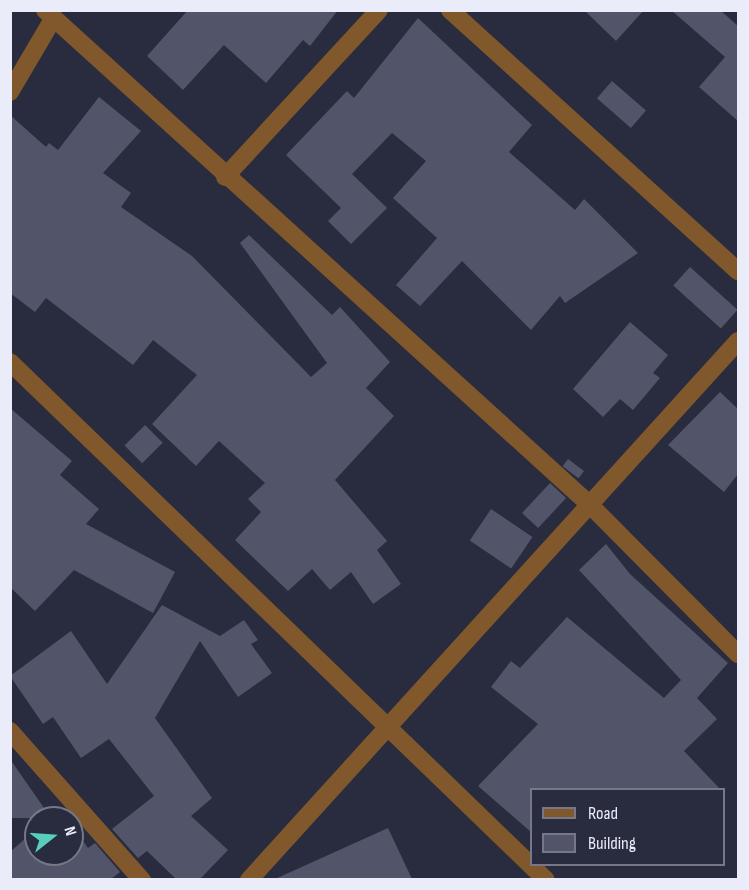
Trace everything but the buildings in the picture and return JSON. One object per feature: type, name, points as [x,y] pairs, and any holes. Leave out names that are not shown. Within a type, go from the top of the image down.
[{"type":"street","points":[[225,177],[380,10]]},
{"type":"street","points":[[450,10],[738,271]]},
{"type":"street","points":[[10,92],[49,15],[225,177],[588,503],[738,654]]},
{"type":"street","points":[[249,879],[383,726],[738,341]]},
{"type":"street","points":[[10,362],[383,726],[530,864]]},
{"type":"street","points":[[10,731],[142,879]]},
{"type":"street","points":[[532,866],[546,879]]}]
